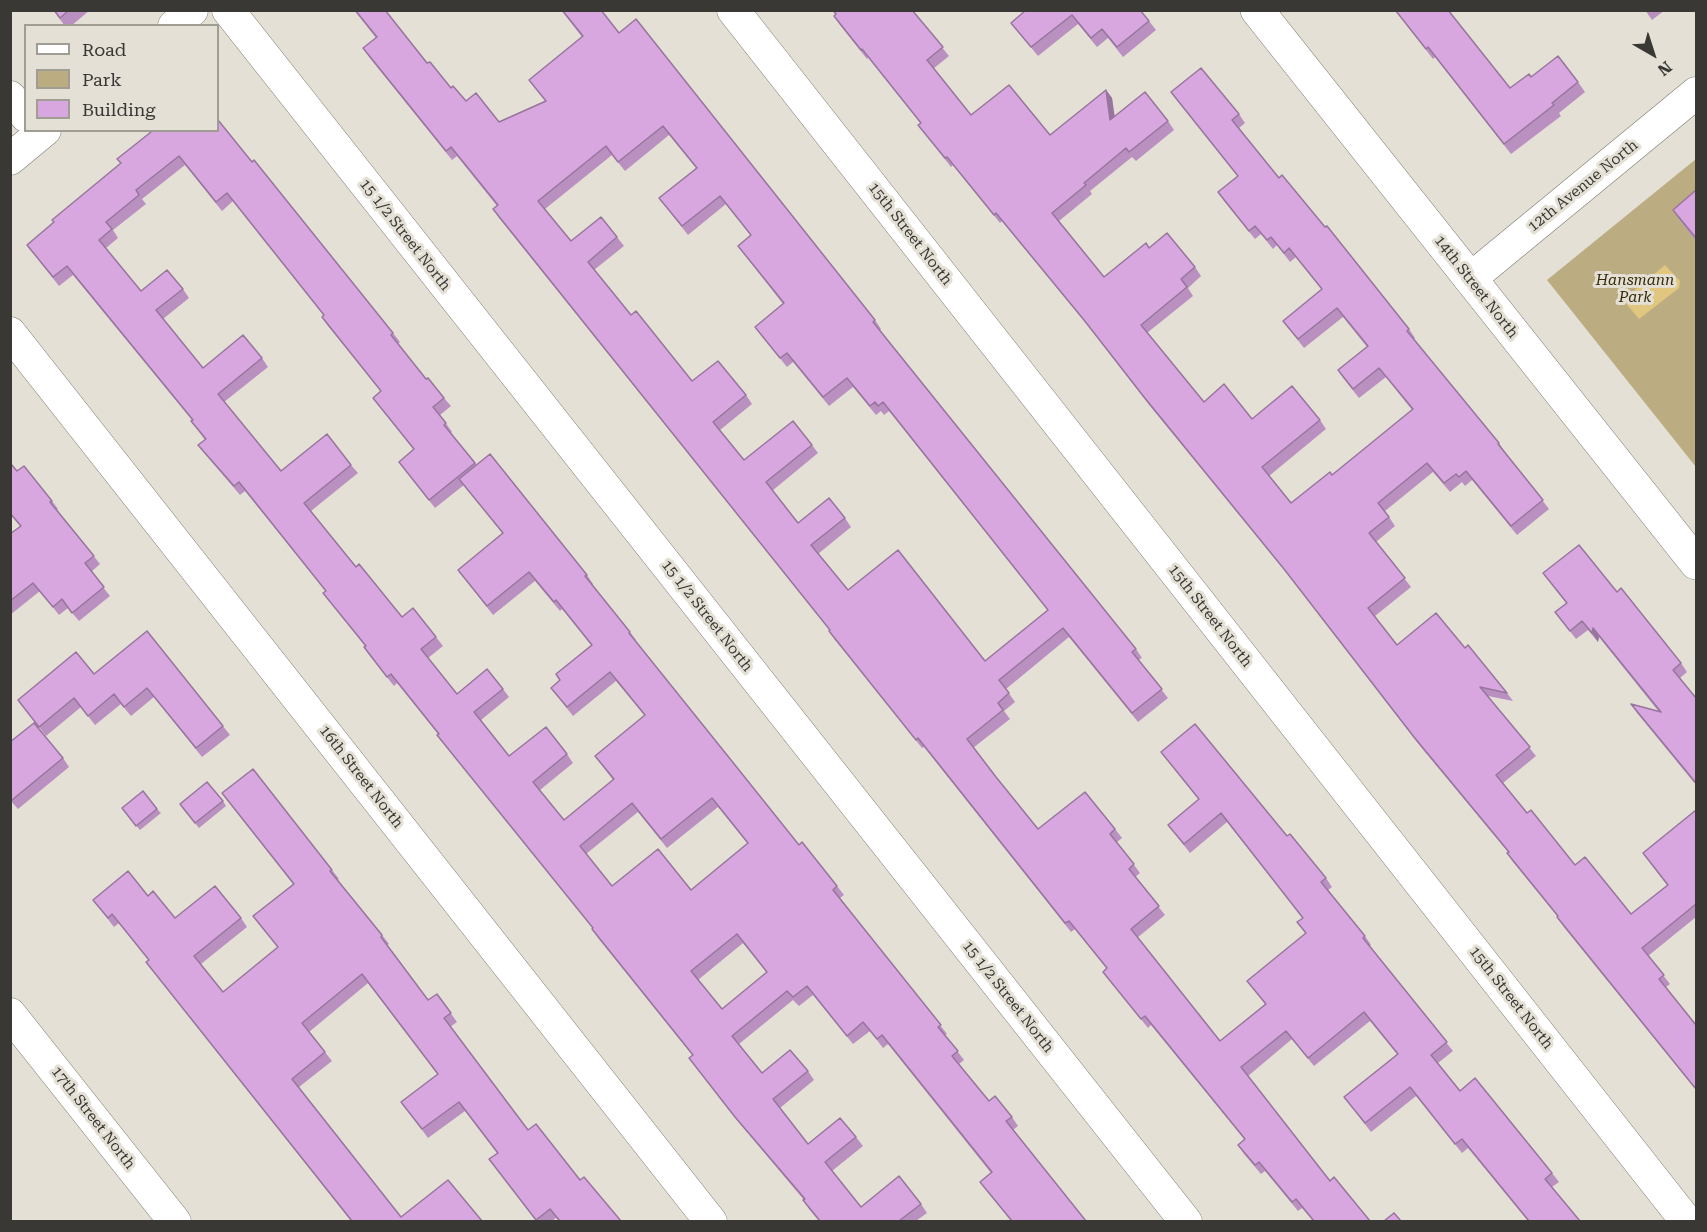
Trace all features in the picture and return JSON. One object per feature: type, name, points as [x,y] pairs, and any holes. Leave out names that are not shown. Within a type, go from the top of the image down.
[{"type":"street","points":[[176,24],[192,10]]},
{"type":"street","name":"15 1/2 Street North","points":[[228,10],[1186,1221]]},
{"type":"street","name":"15th Street North","points":[[733,10],[1689,1221]]},
{"type":"street","name":"14th Street North","points":[[1257,10],[1696,563]]},
{"type":"street","name":"12th Avenue North","points":[[1470,279],[1696,93]]},
{"type":"street","points":[[10,97],[24,113]]},
{"type":"street","points":[[10,159],[34,132]]},
{"type":"street","name":"16th Street North","points":[[10,333],[711,1221]]},
{"type":"street","name":"17th Street North","points":[[10,1014],[175,1221]]},
{"type":"street","points":[[1689,1221],[1696,1217]]},
{"type":"green space","name":"Hansmann Park","points":[[1696,159],[1696,467],[1547,280]]},
{"type":"shaded area","points":[[1665,265],[1680,281],[1679,288],[1639,319],[1623,300]]},
{"type":"building","points":[[54,10],[69,10],[60,18]]},
{"type":"building","points":[[355,10],[385,10],[427,63],[430,62],[451,88],[453,86],[466,101],[476,93],[499,122],[546,101],[529,80],[583,36],[562,10],[601,10],[619,33],[636,19],[875,320],[873,322],[1136,649],[1132,652],[1162,689],[1132,713],[1063,628],[999,680],[1009,693],[998,703],[1003,710],[967,739],[996,777],[1038,829],[1085,792],[1115,829],[1110,834],[1134,864],[1129,869],[1159,906],[1131,929],[1220,1041],[1266,1004],[1247,981],[1306,933],[1297,922],[1303,918],[1221,813],[1184,844],[1168,825],[1199,799],[1161,752],[1195,724],[1287,836],[1290,834],[1326,878],[1321,882],[1447,1042],[1431,1055],[1460,1091],[1475,1078],[1552,1173],[1545,1179],[1580,1221],[1529,1221],[1462,1139],[1455,1144],[1410,1087],[1365,1123],[1344,1097],[1398,1054],[1364,1012],[1308,1058],[1286,1031],[1241,1067],[1330,1181],[1334,1177],[1370,1221],[1314,1221],[1296,1199],[1292,1202],[1259,1162],[1255,1165],[1238,1145],[1245,1139],[1145,1016],[1141,1019],[1103,972],[1107,968],[1069,921],[1065,923],[918,738],[916,740],[876,690],[493,209],[498,205],[451,147],[446,151],[363,48],[377,37]],"holes":[[[663,126],[697,168],[659,198],[682,226],[720,196],[751,235],[738,246],[784,303],[755,327],[780,358],[787,353],[823,397],[847,378],[870,406],[875,402],[878,406],[883,402],[1048,610],[985,661],[898,550],[848,590],[811,545],[845,518],[829,498],[798,523],[766,482],[812,445],[793,421],[744,460],[713,422],[746,395],[718,361],[692,381],[636,311],[631,315],[588,262],[617,237],[601,217],[571,241],[538,201],[606,146],[618,162]]]},
{"type":"building","points":[[833,10],[912,10],[943,47],[927,60],[971,115],[1009,85],[1050,135],[1106,90],[1110,120],[1145,92],[1168,121],[1129,152],[1126,148],[1052,213],[1104,277],[1146,243],[1149,248],[1167,233],[1195,267],[1181,279],[1187,287],[1141,325],[1204,402],[1224,384],[1252,419],[1292,386],[1320,420],[1262,467],[1291,503],[1330,472],[1332,475],[1413,409],[1379,368],[1353,389],[1338,370],[1368,346],[1337,308],[1298,339],[1283,321],[1322,289],[1289,248],[1284,253],[1271,237],[1267,240],[1255,226],[1249,231],[1218,192],[1238,176],[1171,92],[1201,68],[1239,114],[1232,120],[1279,178],[1282,175],[1325,227],[1327,226],[1409,329],[1407,331],[1543,500],[1511,526],[1466,471],[1459,477],[1456,474],[1444,483],[1427,463],[1378,503],[1389,517],[1369,533],[1405,578],[1368,608],[1397,645],[1436,613],[1465,648],[1468,645],[1507,693],[1480,687],[1530,747],[1496,775],[1527,813],[1531,810],[1575,865],[1585,857],[1631,914],[1668,885],[1643,853],[1696,810],[1696,904],[1642,948],[1664,975],[1659,979],[1696,1025],[1696,1089],[1084,320],[996,213],[994,215],[918,125],[921,123],[834,16],[836,14]]},
{"type":"building","points":[[1026,10],[1140,10],[1149,21],[1117,47],[1102,29],[1091,38],[1072,15],[1031,47],[1011,23]]},
{"type":"building","points":[[1448,10],[1510,88],[1529,74],[1531,77],[1558,56],[1578,82],[1552,103],[1554,105],[1504,144],[1428,47],[1426,49],[1396,11]]},
{"type":"building","points":[[219,121],[252,162],[254,160],[393,333],[391,335],[426,379],[428,378],[444,398],[433,407],[446,423],[444,425],[475,463],[429,500],[399,462],[414,449],[373,398],[381,391],[227,193],[216,202],[179,156],[136,190],[139,195],[106,222],[112,229],[99,240],[141,291],[167,270],[183,289],[156,310],[203,368],[243,335],[262,358],[218,394],[281,471],[327,434],[351,465],[304,503],[356,567],[359,564],[402,617],[413,608],[436,637],[421,649],[457,694],[487,669],[503,689],[474,712],[509,756],[546,727],[567,754],[533,782],[564,820],[614,779],[595,756],[645,715],[610,672],[567,707],[551,688],[560,680],[556,674],[592,645],[556,600],[554,602],[529,572],[487,606],[458,570],[503,533],[459,479],[490,454],[587,575],[585,576],[629,633],[799,845],[802,842],[837,886],[833,890],[941,1025],[938,1027],[958,1051],[952,1056],[989,1101],[995,1096],[1012,1117],[1006,1121],[1086,1221],[1012,1221],[980,1182],[992,1172],[882,1035],[877,1039],[863,1022],[847,1036],[807,986],[793,997],[787,991],[732,1036],[762,1073],[790,1050],[808,1071],[773,1099],[808,1144],[840,1118],[856,1137],[825,1162],[861,1207],[899,1176],[921,1204],[899,1221],[820,1221],[803,1200],[805,1199],[735,1117],[689,1058],[693,1055],[437,735],[439,734],[391,674],[387,677],[364,647],[366,646],[323,593],[326,591],[239,482],[234,486],[198,445],[206,439],[191,421],[193,420],[67,266],[53,277],[27,245],[54,222],[52,220],[121,163],[117,159],[151,132],[219,132]],"holes":[[[712,798],[748,843],[691,890],[658,849],[612,886],[580,846],[632,803],[661,839]],[[737,934],[767,972],[722,1009],[691,971]]]},
{"type":"building","points":[[1696,190],[1696,238],[1673,210]]},
{"type":"building","points":[[10,463],[17,471],[24,466],[94,556],[85,563],[104,587],[72,613],[62,599],[53,607],[33,583],[10,601],[10,534],[21,526],[10,513]]},
{"type":"building","points":[[1579,545],[1617,592],[1621,588],[1681,663],[1673,670],[1696,698],[1696,783],[1631,704],[1661,712],[1593,628],[1592,633],[1582,621],[1570,631],[1555,612],[1567,603],[1543,573]]},
{"type":"building","points":[[147,631],[223,726],[196,748],[147,688],[124,707],[114,694],[88,716],[74,698],[39,727],[18,700],[76,652],[94,674]]},
{"type":"building","points":[[34,723],[63,758],[12,800],[10,798],[10,742]]},
{"type":"building","points":[[253,769],[382,935],[381,937],[428,1000],[437,994],[451,1013],[444,1018],[528,1130],[536,1124],[580,1180],[584,1177],[621,1221],[560,1221],[550,1209],[536,1220],[489,1159],[498,1153],[459,1102],[422,1129],[401,1102],[438,1074],[362,974],[302,1023],[325,1052],[292,1079],[401,1217],[448,1180],[482,1221],[352,1221],[146,962],[149,960],[112,914],[108,918],[93,900],[128,871],[148,896],[153,891],[175,918],[215,886],[241,918],[194,956],[223,992],[278,947],[253,916],[294,884],[222,793]]},
{"type":"building","points":[[207,782],[223,801],[195,823],[180,804]]},
{"type":"building","points":[[143,791],[157,809],[136,826],[122,808]]},
{"type":"building","points":[[1394,1213],[1401,1221],[1384,1221]]}]
